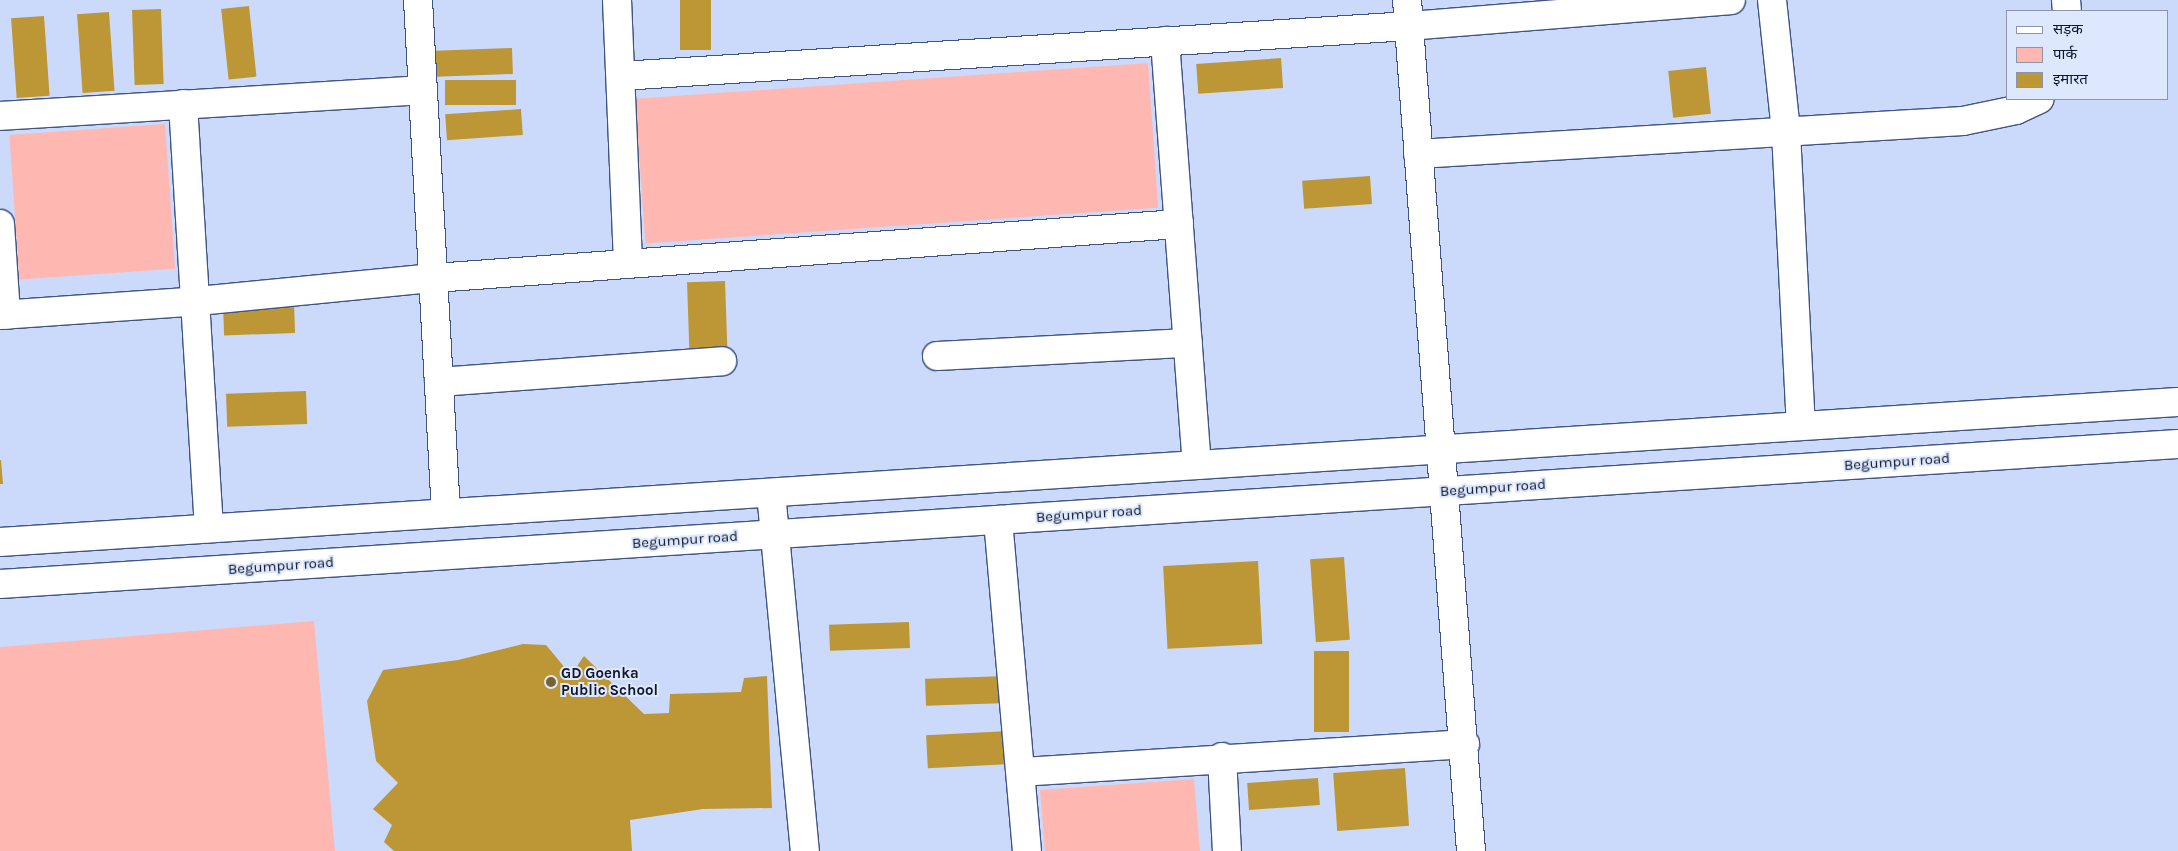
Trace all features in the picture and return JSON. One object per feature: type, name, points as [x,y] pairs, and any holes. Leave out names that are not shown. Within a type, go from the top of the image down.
[{"type":"street","points":[[418,0],[446,513]]},
{"type":"street","points":[[617,0],[628,264]]},
{"type":"street","points":[[621,76],[1165,41],[1408,13],[1732,0]]},
{"type":"street","points":[[1772,0],[1786,132],[1802,425]]},
{"type":"street","points":[[1408,13],[1442,491],[1465,744],[1471,851]]},
{"type":"street","points":[[1165,41],[1197,465]]},
{"type":"street","points":[[0,116],[422,90]]},
{"type":"street","points":[[1418,154],[1963,121],[2016,110],[2038,100]]},
{"type":"street","points":[[183,104],[198,301],[209,528]]},
{"type":"street","points":[[0,224],[3,315],[198,301],[434,278],[1179,224]]},
{"type":"street","points":[[937,356],[1188,343]]},
{"type":"street","points":[[439,382],[722,361]]},
{"type":"street","points":[[0,542],[2178,402]]},
{"type":"street","name":"Begumpur road","points":[[0,584],[2178,444]]},
{"type":"street","points":[[771,493],[777,534],[805,851]]},
{"type":"street","points":[[998,520],[1021,772],[1026,851]]},
{"type":"street","points":[[1021,772],[1222,757],[1465,744]]},
{"type":"street","points":[[1222,757],[1227,851]]},
{"type":"green space","points":[[1148,63],[1158,208],[645,244],[635,99]]},
{"type":"green space","points":[[165,124],[175,269],[19,280],[9,135]]},
{"type":"green space","points":[[314,621],[335,851],[0,851],[0,647]]},
{"type":"green space","points":[[1194,779],[1200,851],[1045,851],[1040,790]]},
{"type":"building","points":[[680,0],[711,0],[711,50],[680,50]]},
{"type":"building","points":[[249,6],[256,77],[229,80],[221,9]]},
{"type":"building","points":[[161,9],[164,84],[135,85],[132,10]]},
{"type":"building","points":[[109,12],[115,91],[83,93],[77,14]]},
{"type":"building","points":[[44,16],[50,96],[17,98],[11,18]]},
{"type":"building","points":[[512,48],[513,74],[436,77],[435,51]]},
{"type":"building","points":[[1281,58],[1283,88],[1198,94],[1196,64]]},
{"type":"building","points":[[1706,67],[1711,114],[1673,118],[1668,71]]},
{"type":"building","points":[[445,80],[516,80],[516,105],[445,105]]},
{"type":"building","points":[[521,109],[523,135],[447,140],[445,114]]},
{"type":"building","points":[[1370,176],[1372,204],[1304,209],[1302,181]]},
{"type":"building","points":[[725,281],[728,356],[690,357],[687,282]]},
{"type":"building","points":[[294,302],[295,333],[224,335],[223,304]]},
{"type":"building","points":[[306,391],[307,424],[227,427],[226,394]]},
{"type":"building","points":[[1,460],[3,484],[0,484]]},
{"type":"building","points":[[1344,557],[1350,640],[1316,642],[1310,559]]},
{"type":"building","points":[[1258,561],[1262,644],[1167,649],[1163,566]]},
{"type":"building","points":[[909,622],[910,648],[830,651],[829,625]]},
{"type":"building","name":"GD Goenka Public School","points":[[523,644],[546,645],[571,675],[584,656],[644,714],[669,713],[670,694],[741,692],[744,678],[767,676],[772,808],[703,809],[630,820],[632,851],[394,851],[384,842],[392,825],[373,809],[398,783],[376,761],[367,701],[383,670],[458,660]]},
{"type":"building","points":[[1314,651],[1349,651],[1349,732],[1314,732]]},
{"type":"building","points":[[1007,676],[1008,703],[926,706],[925,679]]},
{"type":"building","points":[[1009,731],[1011,764],[928,768],[926,735]]},
{"type":"building","points":[[1405,768],[1409,826],[1337,831],[1333,773]]},
{"type":"building","points":[[1318,778],[1320,805],[1249,810],[1247,783]]},
{"type":"place","name":"GD Goenka Public School","points":[[551,682]]}]
